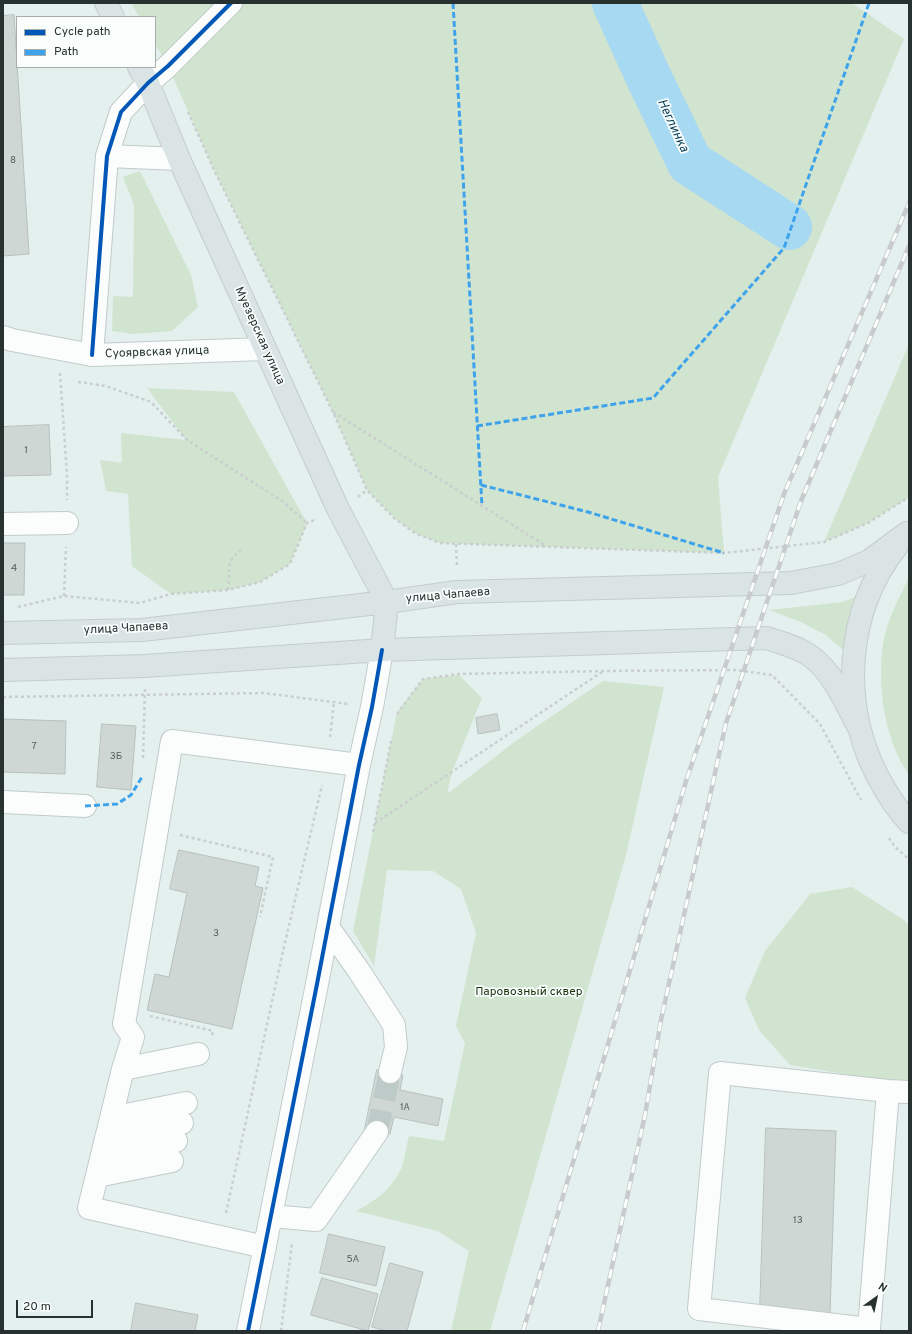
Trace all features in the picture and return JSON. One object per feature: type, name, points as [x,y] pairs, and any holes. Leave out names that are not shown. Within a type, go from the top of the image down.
[{"type":"main road","points":[[106,3],[112,16]]},
{"type":"main road","name":"Муезерская улица","points":[[144,75],[179,159],[338,509],[387,602]]},
{"type":"main road","points":[[908,532],[889,556],[874,582],[863,609],[856,638],[852,667],[853,696],[858,726],[869,760],[885,791],[909,822]]},
{"type":"main road","name":"улица Чапаева","points":[[3,633],[142,630],[387,602],[457,592],[791,583],[838,574],[869,561],[908,532]]},
{"type":"main road","points":[[382,650],[387,602]]},
{"type":"main road","points":[[3,670],[144,666],[382,650],[767,638],[801,650],[824,667],[837,686],[858,726]]},
{"type":"street","points":[[92,355],[107,156],[121,112],[144,75],[168,66],[231,3]]},
{"type":"street","points":[[107,156],[179,159]]},
{"type":"street","name":"Суоярвская улица","points":[[3,337],[92,355],[265,349]]},
{"type":"street","points":[[3,524],[67,523]]},
{"type":"street","points":[[248,1331],[318,984],[382,650]]},
{"type":"street","points":[[265,1246],[89,1208],[110,1121],[133,1036],[124,1024],[172,741],[360,765]]},
{"type":"street","points":[[3,802],[85,806]]},
{"type":"street","points":[[328,927],[394,1025],[396,1047],[390,1072]]},
{"type":"street","points":[[720,1073],[899,1091],[869,1329],[700,1309],[720,1073]]},
{"type":"street","points":[[110,1121],[185,1106]]},
{"type":"street","points":[[110,1121],[185,1106]]},
{"type":"street","points":[[110,1121],[185,1106]]},
{"type":"street","points":[[110,1121],[185,1106]]},
{"type":"street","points":[[271,1216],[316,1220],[377,1132]]},
{"type":"path","points":[[214,170],[333,412],[367,490],[394,518],[415,533],[440,543],[724,553],[824,542],[868,523],[909,497]]},
{"type":"path","points":[[60,371],[67,474],[67,523],[64,596]]},
{"type":"path","points":[[78,382],[106,386],[151,402],[186,440],[285,503],[307,523]]},
{"type":"path","points":[[333,412],[547,547]]},
{"type":"path","points":[[11,609],[64,596],[140,603],[171,594],[228,590],[260,582],[290,564],[307,523],[338,509],[367,490]]},
{"type":"path","points":[[228,590],[230,562],[243,547]]},
{"type":"path","points":[[396,720],[397,712],[423,679],[459,674],[735,670],[772,675],[820,724],[861,800]]},
{"type":"path","points":[[375,824],[603,671]]},
{"type":"path","points":[[3,697],[264,693],[372,707],[397,712]]},
{"type":"path","points":[[220,1237],[282,951],[328,761],[334,702]]},
{"type":"path","points":[[372,839],[393,735]]},
{"type":"path","points":[[887,836],[895,848],[909,859]]},
{"type":"path","points":[[260,917],[273,858]]},
{"type":"path","points":[[204,1029],[213,1031]]},
{"type":"green space","points":[[131,3],[852,3],[904,39],[718,477],[724,553],[440,543],[415,533],[394,518],[367,490],[333,412],[214,170],[168,66],[156,46],[156,16],[138,16]]},
{"type":"green space","points":[[140,171],[191,275],[198,307],[172,331],[133,334],[112,331],[113,296],[133,297],[134,205],[123,177]]},
{"type":"green space","points":[[909,344],[909,497],[868,523],[824,542]]},
{"type":"green space","points":[[147,388],[234,392],[307,523],[290,564],[260,582],[228,590],[171,594],[132,566],[128,494],[106,491],[100,460],[122,463],[121,433],[186,440]]},
{"type":"green space","points":[[909,578],[909,775],[900,761],[888,729],[882,694],[881,660],[887,627]]},
{"type":"green space","points":[[860,595],[851,611],[845,641],[845,652],[826,635],[801,622],[769,610],[843,602]]},
{"type":"green space","name":"Паровозный сквер","points":[[459,675],[482,698],[452,772],[447,794],[517,740],[603,681],[664,687],[626,855],[490,1331],[451,1331],[469,1251],[438,1231],[356,1211],[376,1199],[397,1177],[401,1169],[409,1136],[444,1141],[465,1043],[456,1026],[476,933],[461,889],[433,871],[387,870],[374,966],[353,931],[397,712],[423,679]]},
{"type":"green space","points":[[852,887],[904,920],[909,926],[909,1081],[868,1078],[790,1065],[759,1030],[745,998],[765,951],[810,894]]},
{"type":"building","points":[[14,15],[16,68],[17,68],[29,254],[3,256],[3,16]]},
{"type":"building","points":[[49,425],[51,475],[3,476],[3,427]]},
{"type":"building","points":[[3,543],[25,543],[24,595],[3,595]]},
{"type":"building","points":[[497,714],[500,730],[478,734],[476,718]]},
{"type":"building","points":[[3,719],[66,721],[65,774],[3,772]]},
{"type":"building","points":[[102,724],[136,726],[131,790],[97,787]]},
{"type":"building","points":[[179,850],[259,867],[255,886],[263,888],[232,1029],[147,1010],[155,974],[169,977],[187,893],[170,889]]},
{"type":"building","points":[[377,1070],[403,1075],[400,1090],[443,1099],[438,1126],[394,1117],[390,1134],[365,1129]]},
{"type":"building","points":[[766,1128],[836,1131],[830,1314],[760,1311]]},
{"type":"building","points":[[329,1234],[385,1247],[376,1286],[320,1273]]},
{"type":"building","points":[[390,1263],[423,1272],[407,1331],[386,1331],[372,1327]]},
{"type":"building","points":[[322,1278],[378,1294],[368,1331],[311,1315]]},
{"type":"building","points":[[136,1303],[198,1315],[195,1331],[131,1331]]},
{"type":"waterway","name":"Неглинка","points":[[615,3],[690,163],[789,227]]},
{"type":"tunnel","points":[[377,1132],[390,1072]]},
{"type":"railway","points":[[523,1331],[687,778],[784,494],[909,203]]},
{"type":"railway","points":[[598,1331],[645,1115],[661,1020],[726,723],[801,501],[909,246]]},
{"type":"marked path","points":[[453,3],[482,506]]},
{"type":"marked path","points":[[477,426],[653,398],[784,248],[869,3]]},
{"type":"marked path","points":[[481,485],[588,512],[724,553]]},
{"type":"marked path","points":[[85,806],[117,804],[131,795],[142,777]]},
{"type":"cycle path","points":[[92,355],[107,156],[121,112],[148,83],[168,66],[231,3]]},
{"type":"cycle path","points":[[248,1331],[382,650]]}]
